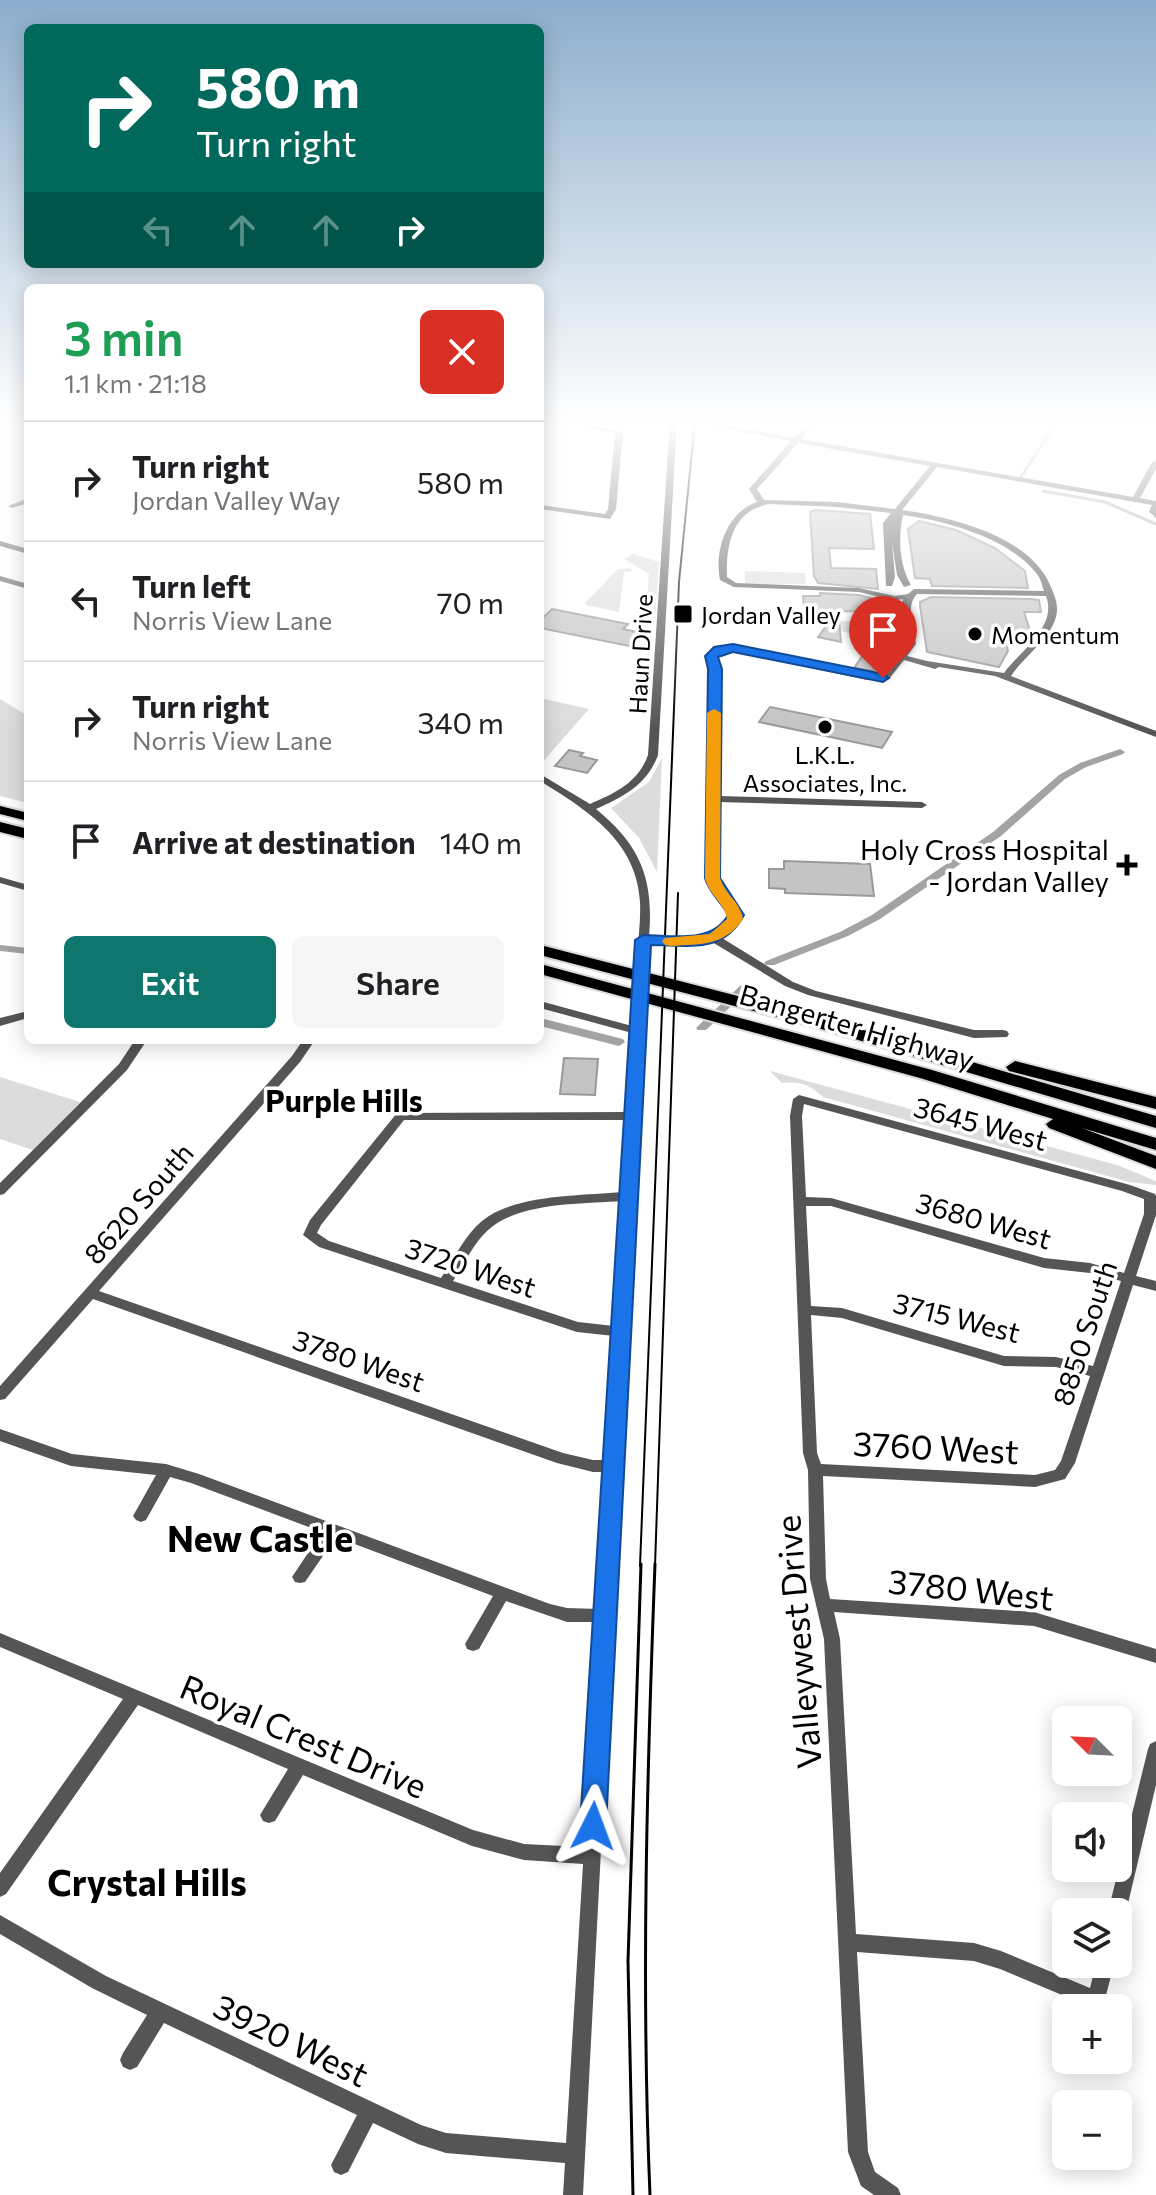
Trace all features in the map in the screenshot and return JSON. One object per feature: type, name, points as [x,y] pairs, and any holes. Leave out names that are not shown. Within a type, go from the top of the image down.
[{"type":"highway","points":[[0,810],[24,816]]},
{"type":"highway","points":[[0,827],[24,833]]},
{"type":"highway","name":"Bangerter Highway","points":[[544,951],[845,1030],[1156,1122]]},
{"type":"highway","name":"Bangerter Highway","points":[[544,970],[926,1074],[1156,1144]]},
{"type":"highway","points":[[845,1030],[875,1032],[1156,1103]]},
{"type":"highway","points":[[926,1074],[1156,1163]]},
{"type":"street","name":"Haun Drive","points":[[590,808],[634,785],[649,768],[653,755],[668,523]]},
{"type":"street","points":[[736,523],[725,537],[724,580],[737,585],[1050,594]]},
{"type":"street","points":[[888,523],[891,577],[887,590],[896,605],[905,653],[937,667],[1005,678],[1156,734]]},
{"type":"street","points":[[643,940],[693,942],[714,938],[731,926],[736,915],[713,881],[715,669],[711,658],[714,653],[733,648],[883,678],[890,674],[912,644],[906,605],[910,591],[901,575],[895,536],[896,523]]},
{"type":"street","points":[[952,523],[1001,543],[1036,569],[1050,594],[1052,613],[1046,628],[1019,656],[1005,678]]},
{"type":"street","points":[[0,543],[24,551]]},
{"type":"street","points":[[0,578],[24,586]]},
{"type":"street","points":[[887,590],[910,591]]},
{"type":"street","points":[[544,779],[590,808],[627,842],[640,868],[646,899],[573,2195]]},
{"type":"street","points":[[713,799],[922,805]]},
{"type":"street","points":[[0,880],[24,887]]},
{"type":"street","points":[[714,938],[789,984],[812,993],[974,1034],[1003,1034]]},
{"type":"street","points":[[544,1005],[637,1031]]},
{"type":"street","points":[[0,1022],[24,1015]]},
{"type":"street","points":[[0,1191],[123,1067],[138,1044]]},
{"type":"street","name":"8620 South","points":[[0,1395],[306,1044]]},
{"type":"street","name":"3645 West","points":[[799,1099],[1150,1197]]},
{"type":"street","name":"Valleywest Drive","points":[[799,1099],[810,1453],[815,1470],[818,1579],[832,1639],[858,2152],[868,2179],[891,2195]]},
{"type":"street","name":"3720 West","points":[[620,1332],[577,1327],[324,1244],[310,1235],[315,1223],[401,1116],[632,1116]]},
{"type":"street","points":[[444,1284],[478,1235],[501,1215],[521,1209],[628,1196]]},
{"type":"street","name":"8850 South","points":[[1053,1478],[1060,1475],[1068,1463],[1150,1214],[1150,1197]]},
{"type":"street","name":"3680 West","points":[[800,1201],[831,1202],[1044,1263],[1090,1268],[1156,1286]]},
{"type":"street","name":"3780 West","points":[[91,1293],[562,1459],[593,1466],[613,1466]]},
{"type":"street","name":"3715 West","points":[[804,1310],[854,1316],[986,1357],[1020,1362],[1056,1362],[1098,1373]]},
{"type":"street","points":[[0,1435],[71,1460],[166,1470],[502,1594],[567,1615],[605,1616]]},
{"type":"street","points":[[141,1516],[166,1470]]},
{"type":"street","name":"3760 West","points":[[815,1470],[1035,1481],[1053,1478]]},
{"type":"street","points":[[300,1577],[332,1530]]},
{"type":"street","points":[[473,1644],[502,1594]]},
{"type":"street","name":"3780 West","points":[[823,1605],[1034,1619],[1156,1656]]},
{"type":"street","name":"Royal Crest Drive","points":[[0,1640],[498,1847],[524,1852],[592,1856]]},
{"type":"street","points":[[0,1888],[134,1697]]},
{"type":"street","points":[[1120,1898],[1156,1749]]},
{"type":"street","points":[[269,1815],[299,1766]]},
{"type":"street","name":"3920 West","points":[[0,1924],[99,1982],[418,2134],[446,2143],[575,2154]]},
{"type":"street","points":[[847,1942],[974,1952],[1001,1960],[1096,2000],[1102,1978]]},
{"type":"street","points":[[130,2060],[160,2011]]},
{"type":"street","points":[[341,2165],[369,2111]]},
{"type":"shaded area","points":[[633,554],[659,562],[655,618],[638,616],[640,608],[647,606],[649,574],[624,559]]},
{"type":"shaded area","points":[[630,568],[633,571],[624,572],[619,612],[586,605],[618,569]]},
{"type":"shaded area","points":[[745,571],[805,573],[806,584],[745,584]]},
{"type":"shaded area","points":[[865,617],[888,618],[888,642],[840,631],[839,621],[865,621]]},
{"type":"shaded area","points":[[0,699],[24,714],[24,802],[0,796]]},
{"type":"shaded area","points":[[544,699],[589,709],[544,760]]},
{"type":"shaded area","points":[[662,758],[657,872],[639,838],[611,808],[649,782]]},
{"type":"shaded area","points":[[770,1071],[1117,1165],[1156,1181],[1156,1185],[1129,1182],[823,1097],[805,1085],[782,1083]]},
{"type":"shaded area","points":[[0,1077],[80,1102],[33,1150],[0,1139]]},
{"type":"building","points":[[811,523],[871,523],[874,549],[829,548],[831,568],[876,569],[878,589],[818,583],[814,576]]},
{"type":"building","points":[[916,523],[929,523],[956,530],[995,548],[1025,571],[1028,588],[932,586],[930,579],[915,578],[908,529]]},
{"type":"building","points":[[820,593],[859,595],[882,601],[883,612],[838,611],[841,642],[818,637],[830,621],[805,620],[803,596],[820,596]]},
{"type":"building","name":"Momentum","points":[[931,597],[1039,600],[1041,612],[1024,612],[1030,631],[1025,631],[1026,637],[1005,636],[1008,651],[999,667],[927,652],[920,602]]},
{"type":"building","points":[[552,609],[628,624],[623,629],[642,633],[629,646],[544,629],[544,617]]},
{"type":"building","points":[[874,639],[888,642],[873,671],[854,668]]},
{"type":"building","name":"L.K.L. Associates, Inc.","points":[[770,707],[892,732],[882,748],[759,722]]},
{"type":"building","points":[[569,750],[597,760],[587,773],[555,766]]},
{"type":"building","points":[[784,861],[870,864],[874,896],[785,893],[785,889],[769,888],[769,869],[784,869]]},
{"type":"building","points":[[564,1058],[598,1059],[595,1095],[560,1094]]},
{"type":"waterway","points":[[770,963],[844,934],[876,917],[997,834],[1062,777],[1083,765],[1120,752]]},
{"type":"waterway","points":[[0,948],[24,951]]},
{"type":"waterway","points":[[702,1028],[744,988]]},
{"type":"waterway","points":[[544,1023],[619,1042]]},
{"type":"tram line","points":[[640,1566],[679,582],[685,523]]},
{"type":"tram line","points":[[655,1566],[678,893]]},
{"type":"tram line","points":[[633,2195],[628,1961],[641,1564]]},
{"type":"tram line","points":[[650,2195],[646,1879],[655,1564]]},
{"type":"slow traffic","points":[[671,941],[693,942],[714,938],[728,930],[736,915],[733,907],[715,888],[712,878],[714,713]]},
{"type":"place","name":"Jordan Valley","points":[[683,614]]},
{"type":"place","name":"Momentum","points":[[975,634]]},
{"type":"place","name":"L.K.L. Associates, Inc.","points":[[825,727]]},
{"type":"place","name":"Holy Cross Hospital - Jordan Valley","points":[[1127,865]]},
{"type":"district","name":"Purple Hills","points":[[344,1099]]},
{"type":"district","name":"New Castle","points":[[260,1537]]},
{"type":"district","name":"Crystal Hills","points":[[147,1881]]},
{"type":"route","points":[[593,1826],[643,940],[709,940],[728,930],[736,915],[730,902],[715,888],[712,878],[715,669],[711,656],[718,650],[733,648],[883,678]]}]
